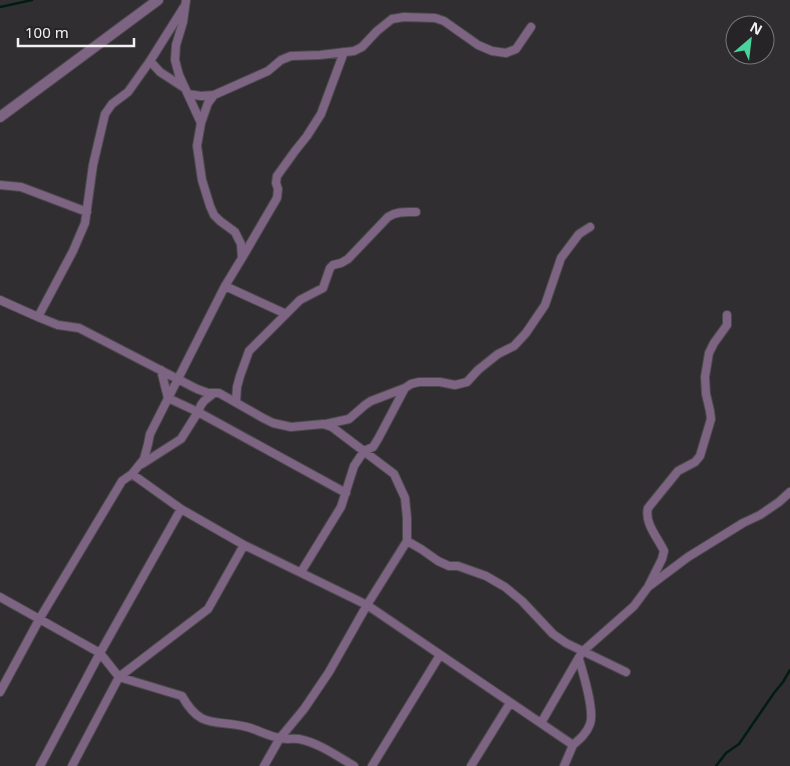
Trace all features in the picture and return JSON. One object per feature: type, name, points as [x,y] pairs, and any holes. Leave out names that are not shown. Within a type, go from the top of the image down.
[{"type":"street","points":[[0,117],[158,0]]},
{"type":"street","points":[[38,317],[84,224],[93,165],[105,114],[112,104],[128,92],[186,2]]},
{"type":"street","points":[[186,2],[176,45],[175,60],[179,75],[201,123]]},
{"type":"street","points":[[150,60],[160,72],[186,91],[201,96],[214,95],[268,71],[291,56],[354,51],[362,47],[377,31],[392,20],[404,17],[435,18],[444,21],[478,45],[506,54],[516,49],[531,28]]},
{"type":"street","points":[[0,692],[40,618],[122,481],[140,465],[146,453],[150,434],[177,379],[226,286],[277,198],[278,189],[276,183],[278,176],[307,136],[320,114],[344,52]]},
{"type":"street","points":[[214,95],[208,103],[201,123],[197,146],[202,180],[214,215],[235,232],[241,244],[242,258]]},
{"type":"street","points":[[0,185],[21,187],[87,212]]},
{"type":"street","points":[[236,402],[237,387],[249,351],[300,300],[323,288],[332,265],[348,259],[388,217],[395,213],[416,212]]},
{"type":"street","points":[[0,300],[58,325],[79,328],[177,379],[202,391],[219,393],[262,418],[285,427],[323,424],[349,420],[371,401],[411,384],[440,382],[456,385],[467,382],[478,370],[498,354],[514,346],[526,333],[545,305],[562,258],[579,234],[590,228]]},
{"type":"street","points":[[226,286],[286,314]]},
{"type":"street","points":[[541,723],[580,656],[634,606],[648,587],[662,558],[664,551],[650,526],[646,512],[678,471],[695,462],[700,456],[711,419],[705,377],[709,354],[714,343],[727,325],[727,315]]},
{"type":"street","points":[[161,370],[168,398]]},
{"type":"street","points":[[301,572],[341,507],[350,484],[354,466],[364,451],[373,447],[378,440],[405,388]]},
{"type":"street","points":[[140,465],[181,439],[204,401],[214,393]]},
{"type":"street","points":[[168,398],[198,412],[346,492]]},
{"type":"street","points":[[264,766],[280,738],[304,709],[329,672],[407,540],[405,498],[394,474],[332,427],[323,424]]},
{"type":"street","points":[[132,474],[181,509],[244,545],[367,605],[573,745]]},
{"type":"street","points":[[648,587],[688,557],[743,523],[760,515],[790,492]]},
{"type":"street","points":[[40,766],[100,653],[181,509]]},
{"type":"street","points":[[407,540],[438,561],[486,576],[505,588],[522,601],[553,634],[580,656],[626,672]]},
{"type":"street","points":[[72,766],[119,677],[208,609],[244,545]]},
{"type":"street","points":[[0,597],[100,653],[119,677],[182,696],[194,714],[206,721],[246,727],[280,738],[298,739],[318,745],[354,766]]},
{"type":"street","points":[[372,766],[440,655]]},
{"type":"street","points":[[564,766],[573,745],[587,731],[591,722],[591,707],[580,656]]},
{"type":"street","points":[[471,766],[510,703]]},
{"type":"waterway","points":[[0,7],[32,0]]},
{"type":"waterway","points":[[716,766],[726,753],[739,744],[790,670]]}]
